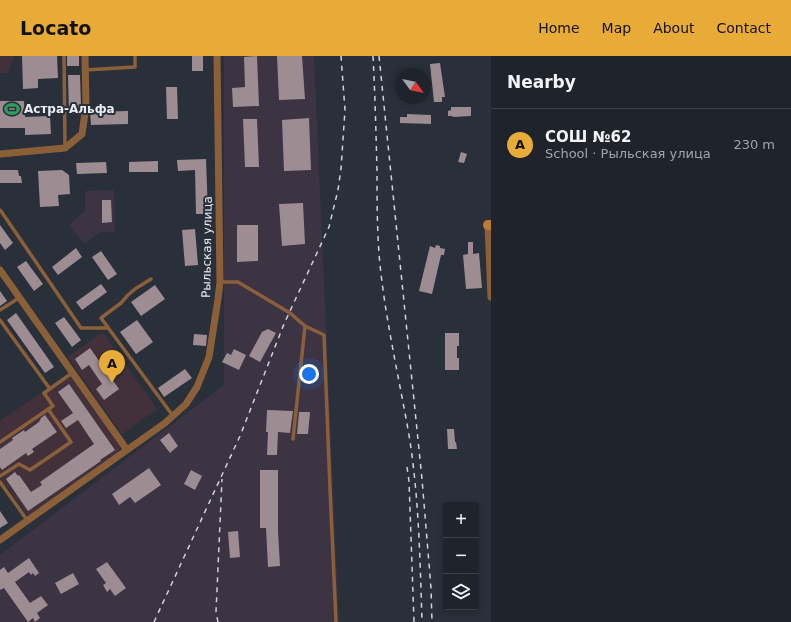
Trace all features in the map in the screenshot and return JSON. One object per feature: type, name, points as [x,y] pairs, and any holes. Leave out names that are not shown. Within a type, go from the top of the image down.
[{"type":"street","points":[[0,154],[65,148],[82,134],[86,106],[85,56]]},
{"type":"street","name":"Рыльская улица","points":[[0,540],[165,423],[186,404],[197,388],[209,357],[220,282],[217,56]]},
{"type":"street","points":[[489,225],[491,297]]},
{"type":"street","points":[[0,270],[127,450]]},
{"type":"lane","points":[[64,56],[65,148]]},
{"type":"lane","points":[[85,70],[135,67],[135,56]]},
{"type":"lane","points":[[0,210],[81,328],[108,328]]},
{"type":"lane","points":[[151,280],[135,289],[121,303],[101,318],[173,416]]},
{"type":"lane","points":[[220,282],[238,282],[290,312],[305,326],[324,335],[336,622]]},
{"type":"lane","points":[[0,310],[19,298]]},
{"type":"lane","points":[[0,320],[50,389]]},
{"type":"lane","points":[[293,439],[305,326]]},
{"type":"lane","points":[[0,442],[53,406],[44,393],[72,373]]},
{"type":"lane","points":[[0,476],[19,464],[30,470],[71,442],[48,409]]},
{"type":"lane","points":[[0,482],[28,521]]},
{"type":"shaded area","points":[[0,56],[14,56],[8,73],[0,73]]},
{"type":"shaded area","points":[[224,56],[314,56],[339,622],[0,622],[0,555],[224,385]]},
{"type":"shaded area","points":[[114,190],[115,232],[100,232],[84,244],[69,225],[85,211],[85,191]]},
{"type":"shaded area","points":[[103,332],[157,409],[122,434],[68,357]]},
{"type":"shaded area","points":[[69,374],[120,444],[119,453],[28,516],[0,477],[0,421]]},
{"type":"building","points":[[22,56],[57,56],[58,78],[38,79],[38,88],[23,89]]},
{"type":"building","points":[[67,56],[79,56],[79,66],[67,66]]},
{"type":"building","points":[[192,56],[203,56],[203,71],[192,71]]},
{"type":"building","points":[[257,56],[259,106],[233,107],[232,88],[245,87],[244,57]]},
{"type":"building","points":[[277,56],[302,56],[305,99],[279,100]]},
{"type":"building","points":[[440,63],[445,97],[442,97],[442,102],[434,102],[430,64]]},
{"type":"building","points":[[68,75],[80,75],[80,114],[69,114]]},
{"type":"building","points":[[166,87],[177,87],[178,119],[167,119]]},
{"type":"building","points":[[0,101],[24,101],[25,117],[50,116],[51,134],[25,135],[25,128],[0,128]]},
{"type":"building","points":[[451,107],[471,107],[471,116],[448,116],[448,111],[451,110]]},
{"type":"building","points":[[128,111],[128,124],[91,125],[90,112]]},
{"type":"building","points":[[407,114],[431,115],[431,124],[400,123],[400,117],[407,117]]},
{"type":"building","points":[[309,118],[311,170],[284,171],[282,120]]},
{"type":"building","points":[[243,119],[257,119],[259,167],[245,167]]},
{"type":"building","points":[[461,152],[467,154],[464,163],[458,162]]},
{"type":"building","points":[[206,159],[208,214],[196,214],[195,170],[178,171],[177,160]]},
{"type":"building","points":[[158,161],[158,172],[129,172],[129,162]]},
{"type":"building","points":[[106,162],[107,173],[77,174],[76,163]]},
{"type":"building","points":[[0,170],[18,170],[22,183],[0,183]]},
{"type":"building","points":[[62,170],[69,175],[70,194],[58,195],[59,206],[40,207],[38,171]]},
{"type":"building","points":[[102,200],[111,200],[112,222],[102,223]]},
{"type":"building","points":[[303,203],[305,244],[282,246],[279,204]]},
{"type":"building","points":[[0,225],[13,243],[5,250],[0,243]]},
{"type":"building","points":[[237,225],[258,225],[258,261],[237,262]]},
{"type":"building","points":[[195,229],[198,265],[185,266],[182,230]]},
{"type":"building","points":[[468,242],[473,242],[473,254],[479,253],[482,288],[466,289],[463,255],[468,254]]},
{"type":"building","points":[[436,245],[445,249],[444,255],[441,255],[432,294],[419,291],[430,246],[435,248]]},
{"type":"building","points":[[76,248],[82,257],[58,275],[52,267]]},
{"type":"building","points":[[101,251],[117,274],[108,280],[92,257]]},
{"type":"building","points":[[26,261],[43,284],[34,291],[17,267]]},
{"type":"building","points":[[101,284],[107,292],[82,310],[76,302]]},
{"type":"building","points":[[155,285],[165,299],[141,316],[131,302]]},
{"type":"building","points":[[0,291],[7,301],[0,306]]},
{"type":"building","points":[[16,313],[54,367],[45,373],[7,320]]},
{"type":"building","points":[[64,317],[81,340],[72,347],[55,323]]},
{"type":"building","points":[[137,320],[153,342],[136,354],[120,332]]},
{"type":"building","points":[[268,329],[276,333],[260,362],[249,356],[262,332]]},
{"type":"building","points":[[445,333],[459,333],[457,358],[459,358],[459,370],[445,370]]},
{"type":"building","points":[[194,334],[207,335],[206,346],[193,345]]},
{"type":"building","points":[[90,348],[119,389],[104,400],[96,389],[102,384],[89,365],[82,370],[75,359]]},
{"type":"building","points":[[234,349],[246,355],[239,370],[222,362],[227,353],[231,355]]},
{"type":"building","points":[[185,369],[192,378],[164,397],[158,388]]},
{"type":"building","points":[[69,384],[115,450],[28,511],[6,479],[15,472],[18,476],[19,475],[31,492],[42,485],[40,482],[94,444],[78,420],[66,428],[61,421],[73,413],[58,392]]},
{"type":"building","points":[[267,410],[293,411],[290,433],[278,432],[277,455],[267,455]]},
{"type":"building","points":[[299,412],[310,412],[308,434],[297,434]]},
{"type":"building","points":[[45,415],[57,432],[32,449],[34,452],[28,456],[26,453],[2,470],[0,467],[0,449],[13,440],[12,438],[24,430],[25,432],[39,422]]},
{"type":"building","points":[[447,429],[454,429],[457,449],[448,449]]},
{"type":"building","points":[[169,433],[178,446],[170,453],[160,440]]},
{"type":"building","points":[[149,468],[161,485],[135,503],[130,497],[119,505],[112,494]]},
{"type":"building","points":[[191,470],[202,476],[195,490],[184,484]]},
{"type":"building","points":[[260,470],[278,470],[278,531],[280,566],[268,567],[266,528],[260,528]]},
{"type":"building","points":[[0,511],[8,523],[0,528]]},
{"type":"building","points":[[238,531],[240,557],[230,558],[228,532]]},
{"type":"building","points":[[29,558],[39,573],[35,576],[33,573],[31,575],[29,572],[15,582],[30,603],[41,596],[48,605],[37,613],[40,618],[35,622],[33,618],[28,622],[4,588],[0,590],[0,570],[4,567],[8,573]]},
{"type":"building","points":[[107,562],[126,588],[115,596],[110,589],[107,592],[103,585],[106,583],[96,569]]},
{"type":"building","points":[[73,573],[79,584],[61,594],[55,583]]},
{"type":"railway","points":[[154,622],[240,436],[284,324],[329,227],[338,190],[341,169],[345,110],[341,56]]},
{"type":"railway","points":[[373,56],[380,265],[389,329],[409,435],[415,482],[422,622]]},
{"type":"railway","points":[[379,56],[422,479],[431,588],[432,622]]},
{"type":"railway","points":[[407,467],[409,481],[414,622]]},
{"type":"railway","points":[[218,622],[216,612],[222,479]]},
{"type":"place","name":"Астра-Альфа","points":[[12,109]]},
{"type":"place","name":"СОШ №62","points":[[112,383]]}]
